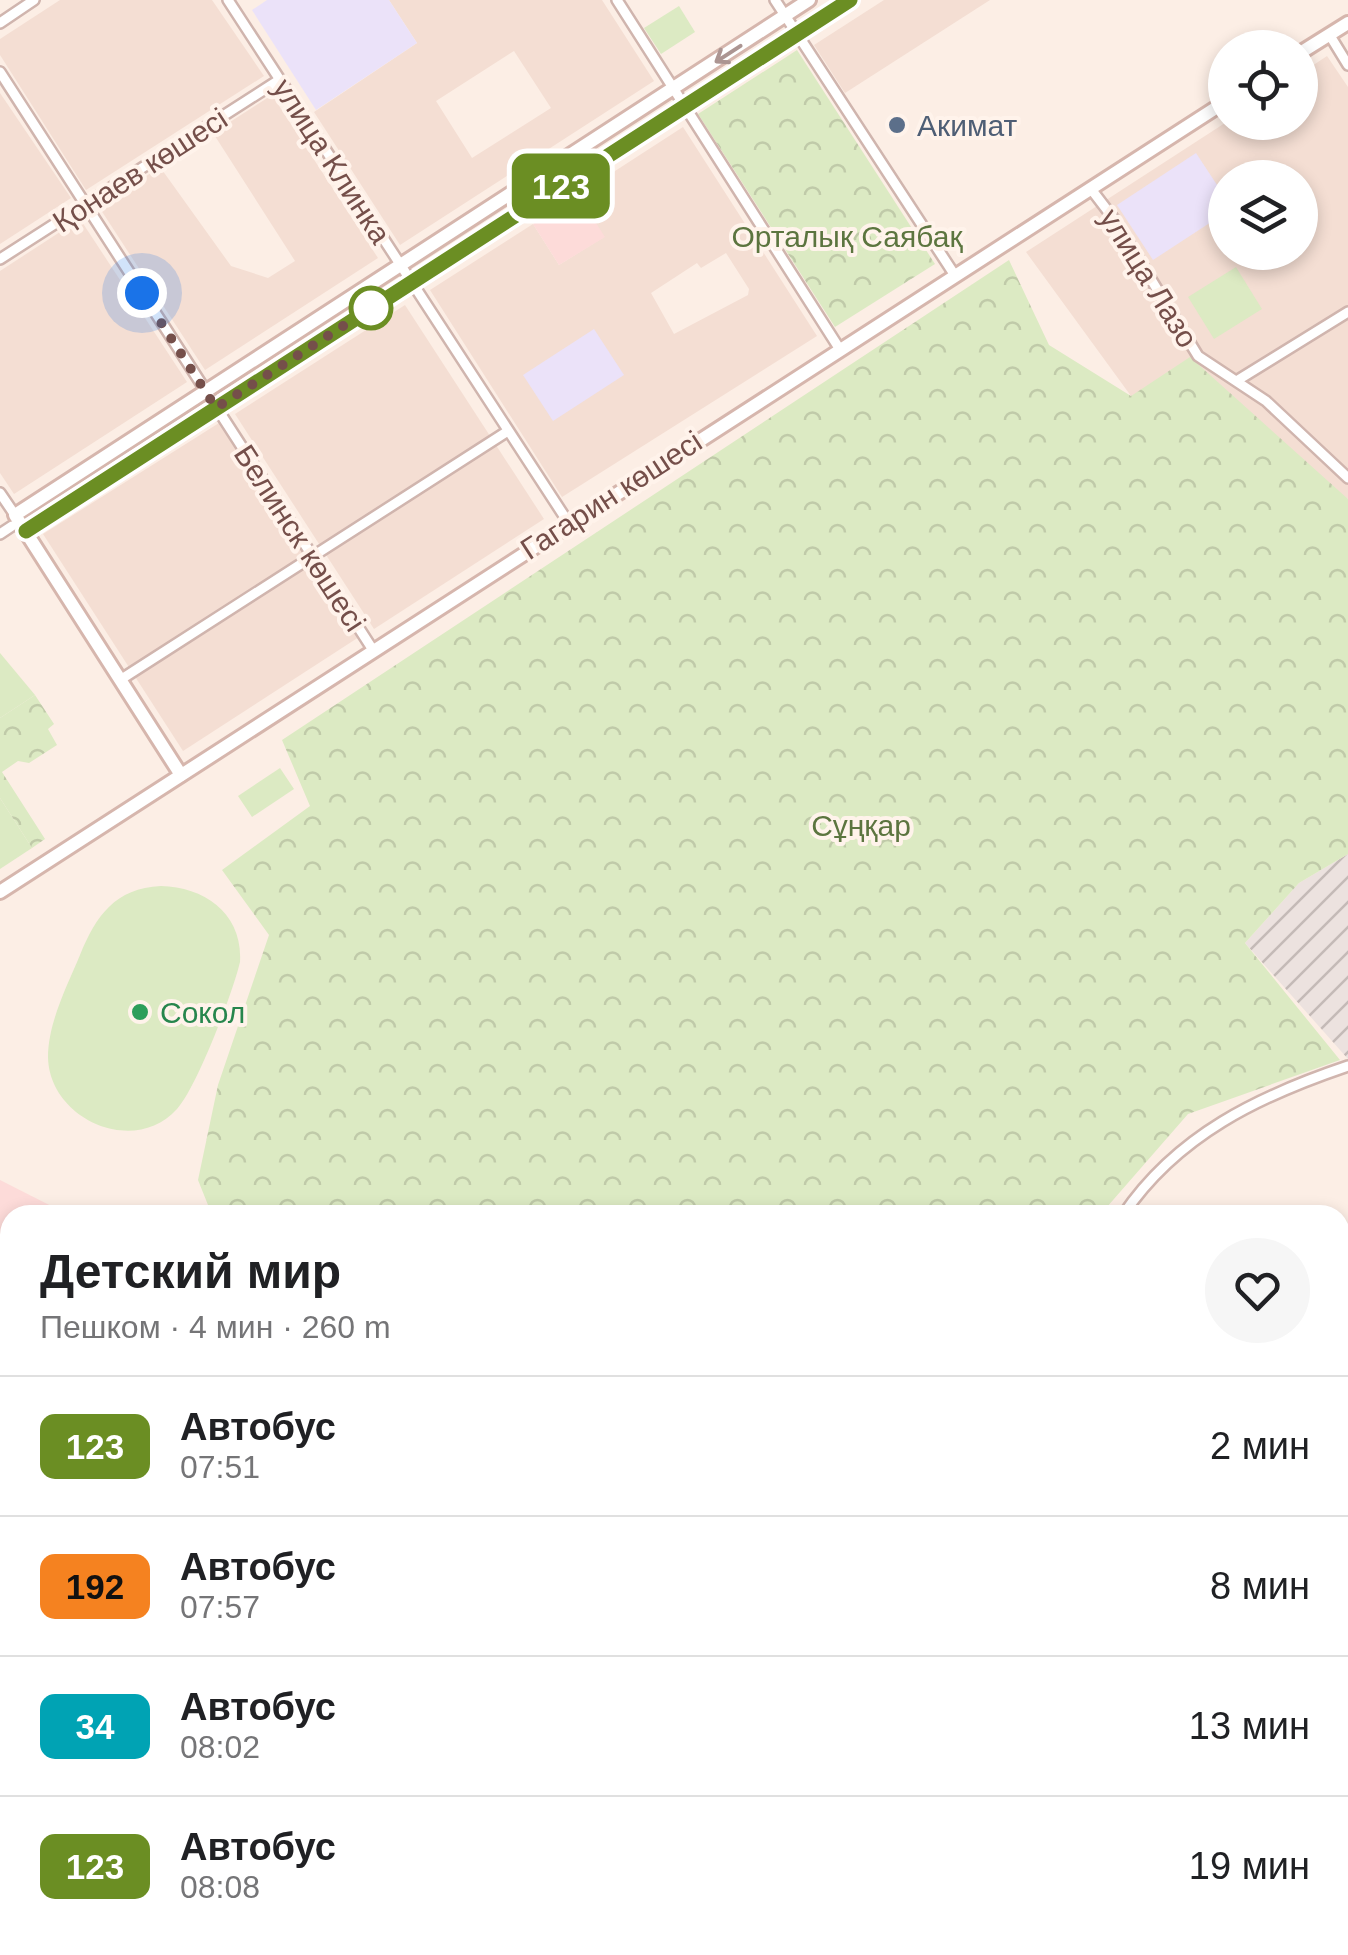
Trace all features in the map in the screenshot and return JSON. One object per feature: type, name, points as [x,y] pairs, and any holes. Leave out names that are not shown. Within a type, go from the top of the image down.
[{"type":"street","points":[[0,23],[34,0]]},
{"type":"street","name":"улица Клинка","points":[[228,0],[568,522]]},
{"type":"street","points":[[617,0],[838,348]]},
{"type":"street","points":[[775,0],[954,274]]},
{"type":"street","points":[[18,524],[207,394],[810,0]]},
{"type":"street","points":[[0,534],[216,408],[850,0]]},
{"type":"street","points":[[1318,41],[1348,22]]},
{"type":"street","points":[[1329,34],[1348,65]]},
{"type":"street","name":"Белинск көшесі","points":[[0,72],[373,650]]},
{"type":"street","name":"Қонаев көшесі","points":[[0,259],[279,80]]},
{"type":"street","name":"Гагарин көшесі","points":[[0,892],[568,522],[1208,113]]},
{"type":"street","name":"улица Лазо","points":[[1090,189],[1114,219],[1198,356],[1238,380],[1348,478]]},
{"type":"street","points":[[1238,380],[1348,312]]},
{"type":"street","points":[[120,680],[508,431]]},
{"type":"street","points":[[0,492],[182,775]]},
{"type":"street","points":[[1133,1205],[1195,1136],[1250,1107],[1348,1066]]},
{"type":"shaded area","points":[[60,0],[212,0],[264,76],[86,190],[0,55],[0,39]]},
{"type":"shaded area","points":[[267,0],[389,0],[417,43],[316,110],[252,10]]},
{"type":"shaded area","points":[[389,0],[602,0],[654,81],[400,245],[314,112],[417,43]],"holes":[[[514,51],[551,108],[472,158],[436,101]]]},
{"type":"shaded area","points":[[884,0],[990,0],[845,93],[814,45]]},
{"type":"shaded area","points":[[1327,56],[1348,87],[1348,499],[1131,396],[1026,252],[1208,134],[1208,140],[1318,140],[1318,62]]},
{"type":"shaded area","points":[[0,93],[71,198],[0,244]]},
{"type":"shaded area","points":[[272,95],[378,258],[205,370],[99,207],[160,167],[231,266],[268,278],[295,261],[213,133]]},
{"type":"shaded area","points":[[683,127],[817,336],[562,497],[430,290],[533,224],[559,265],[604,237],[578,195]],"holes":[[[726,253],[749,289],[748,295],[674,334],[651,293],[697,263],[701,268]]]},
{"type":"shaded area","points":[[1196,153],[1208,171],[1208,224],[1153,260],[1117,205]]},
{"type":"shaded area","points":[[578,195],[605,237],[559,265],[533,224]]},
{"type":"shaded area","points":[[80,219],[187,382],[14,494],[0,473],[0,271]]},
{"type":"shaded area","points":[[405,305],[544,519],[374,629],[235,414]]},
{"type":"shaded area","points":[[594,329],[624,375],[553,421],[523,375]]},
{"type":"shaded area","points":[[219,423],[359,637],[183,751],[43,534]]},
{"type":"shaded area","points":[[1348,854],[1348,1059],[1245,943],[1299,883]]},
{"type":"shaded area","points":[[0,1180],[49,1205],[0,1205]]},
{"type":"green space","points":[[679,6],[695,32],[661,54],[644,28]]},
{"type":"green space","name":"Орталық Саябақ","points":[[797,50],[935,264],[835,327],[698,114]]},
{"type":"green space","name":"Сұңқар","points":[[1009,260],[1049,345],[1131,396],[1190,357],[1348,499],[1348,854],[1299,883],[1245,943],[1340,1060],[1188,1114],[1109,1205],[208,1205],[198,1180],[218,1085],[269,935],[222,870],[310,806],[282,740]]},
{"type":"green space","points":[[1231,270],[1238,270],[1262,309],[1214,339],[1188,297]]},
{"type":"green space","points":[[0,653],[35,695],[0,718]]},
{"type":"green space","points":[[35,695],[54,724],[48,729],[57,745],[29,763],[18,761],[2,772],[45,839],[32,848],[0,798],[0,718]]},
{"type":"green space","points":[[280,768],[294,789],[252,817],[238,796]]},
{"type":"green space","points":[[0,798],[32,848],[0,869]]},
{"type":"green space","name":"Сокол","points":[[161,886],[192,892],[218,906],[235,930],[240,962],[204,1061],[185,1098],[159,1123],[139,1130],[118,1130],[78,1113],[63,1098],[52,1079],[49,1044],[64,992],[101,917],[119,898]]},
{"type":"bus line","name":"123","points":[[26,531],[850,0]]},
{"type":"place","name":"Акимат","points":[[897,125]]},
{"type":"place","name":"Сокол","points":[[140,1012]]},
{"type":"route","points":[[142,293],[216,408],[371,308]]}]
